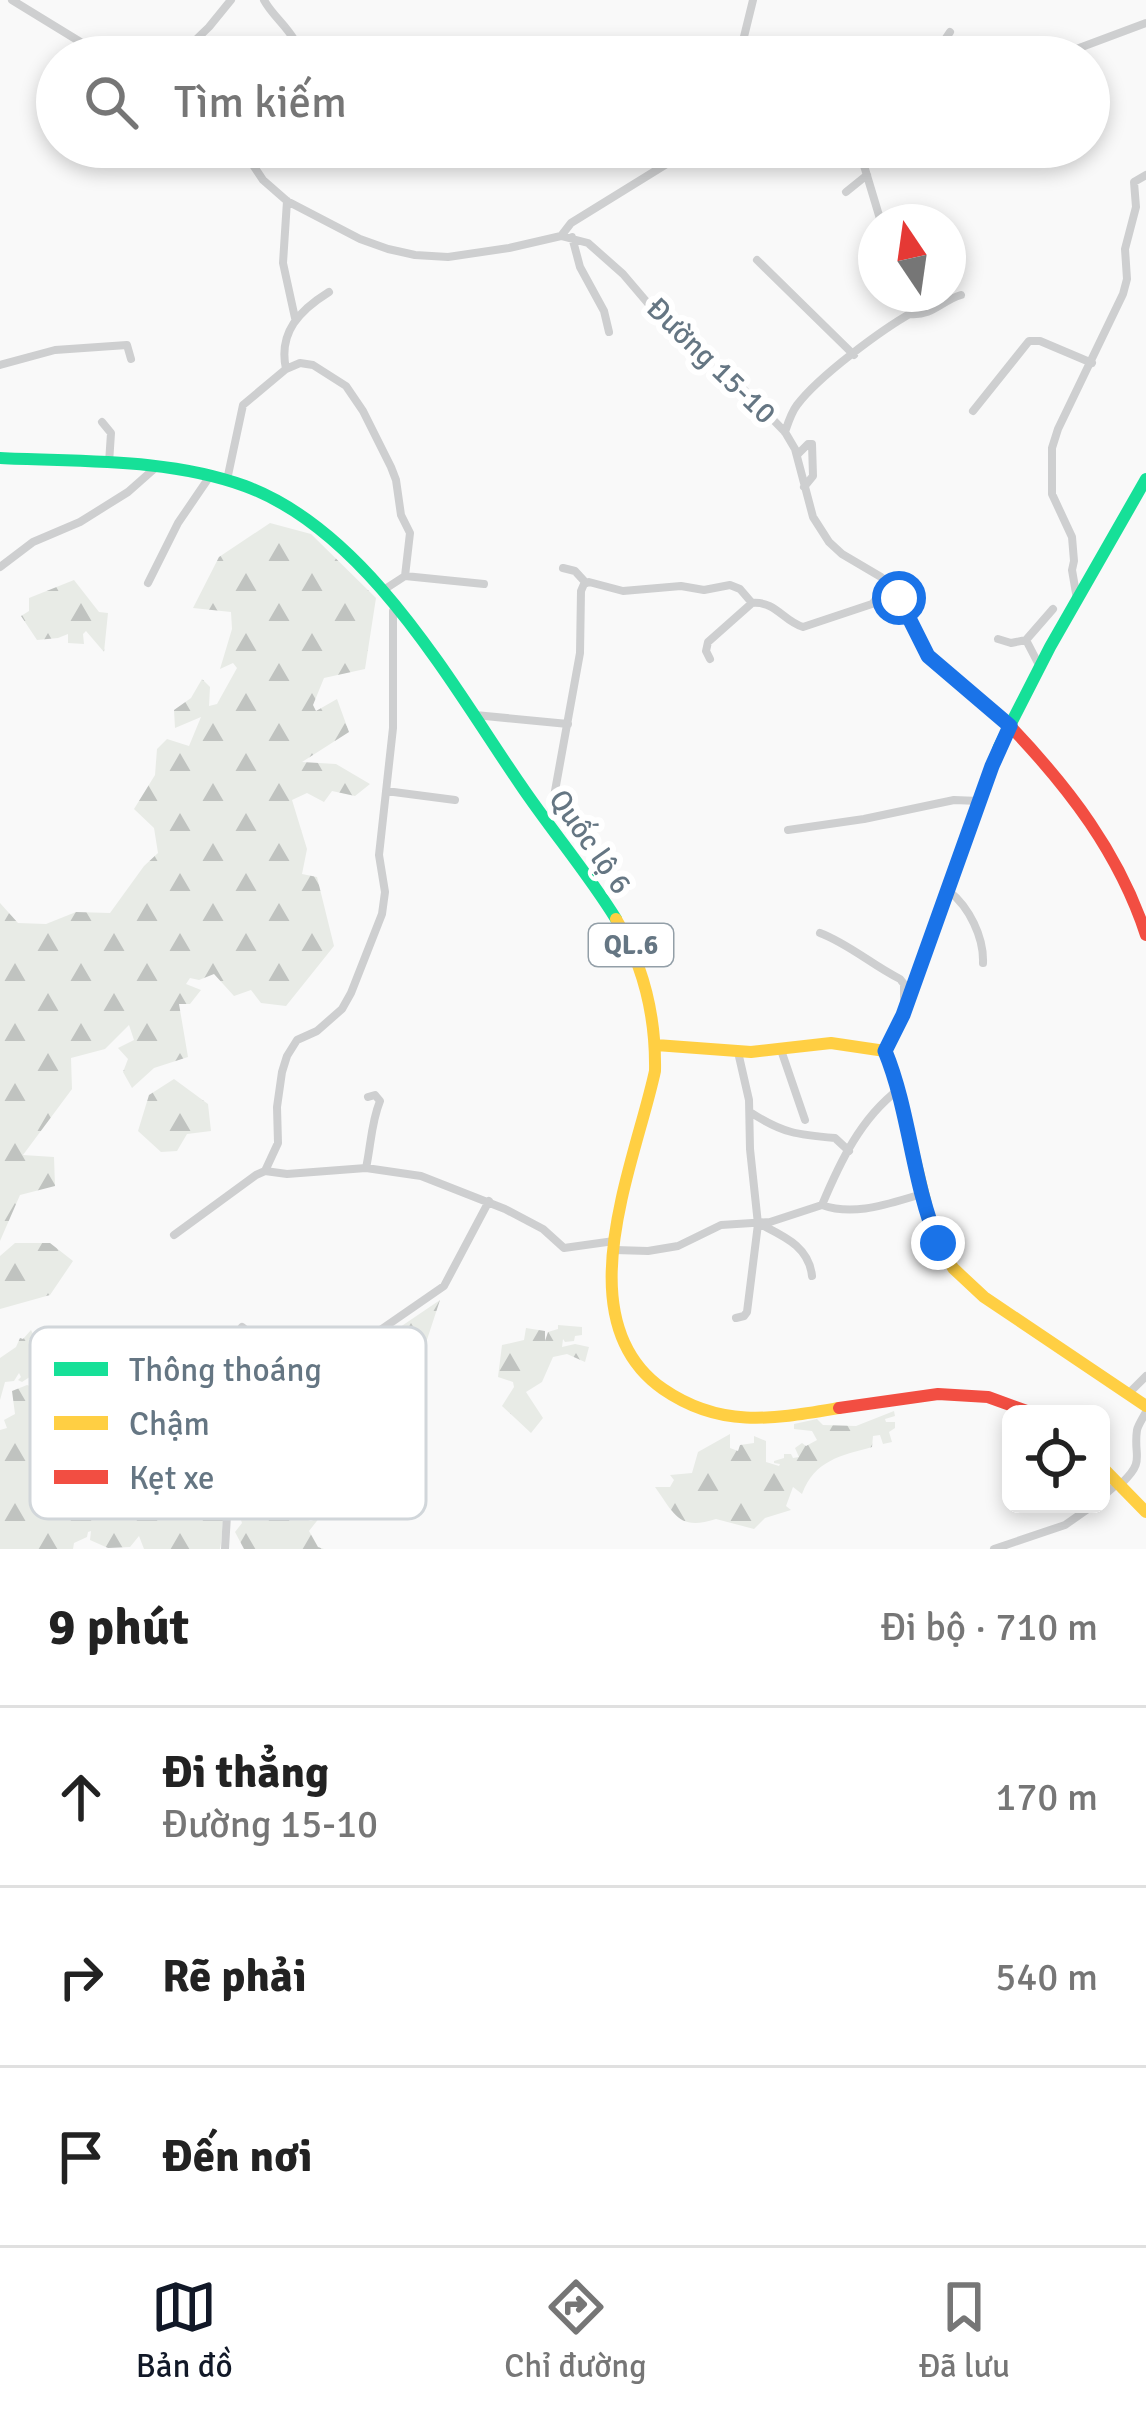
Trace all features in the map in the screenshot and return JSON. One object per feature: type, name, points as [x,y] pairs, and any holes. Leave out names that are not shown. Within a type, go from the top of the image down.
[{"type":"main road","name":"Quốc lộ 6","points":[[0,458],[156,467],[210,476],[252,489],[302,515],[382,591],[474,715],[611,912],[648,992],[656,1045],[651,1091],[614,1245],[613,1305],[634,1364],[654,1385],[691,1408],[747,1420],[915,1394],[956,1394],[1016,1405]]},
{"type":"main road","points":[[1146,479],[1010,726],[903,1015],[885,1051],[938,1243],[963,1279],[1146,1409]]},
{"type":"main road","points":[[1010,726],[1081,809],[1128,887],[1146,935]]},
{"type":"main road","points":[[656,1045],[738,1052],[831,1043],[885,1051]]},
{"type":"main road","points":[[1110,1474],[1146,1512]]},
{"type":"street","points":[[12,0],[70,36]]},
{"type":"street","points":[[200,36],[231,0]]},
{"type":"street","points":[[263,0],[292,36]]},
{"type":"street","points":[[744,36],[753,0]]},
{"type":"street","points":[[1110,36],[1146,23]]},
{"type":"street","points":[[947,36],[950,32]]},
{"type":"street","points":[[255,168],[287,201],[374,244],[415,255],[471,255],[566,236]]},
{"type":"street","points":[[609,332],[604,311],[566,236],[571,224],[660,168]]},
{"type":"street","points":[[864,168],[876,204]]},
{"type":"street","points":[[846,192],[867,175]]},
{"type":"street","points":[[1077,599],[1072,537],[1052,494],[1052,448],[1123,294],[1125,249],[1136,207],[1135,182],[1146,176]]},
{"type":"street","points":[[287,201],[284,263],[296,318]]},
{"type":"street","name":"Đường 15-10","points":[[566,236],[588,243],[611,262],[663,321],[720,365],[785,432],[797,455],[812,517],[829,542],[888,585],[904,606],[928,656],[1010,726]]},
{"type":"street","points":[[757,260],[854,355]]},
{"type":"street","points":[[286,369],[284,344],[296,318],[329,292]]},
{"type":"street","points":[[785,432],[799,403],[827,375],[909,314],[931,312]]},
{"type":"street","points":[[973,411],[1029,341],[1092,362]]},
{"type":"street","points":[[0,365],[60,350],[127,345],[131,359]]},
{"type":"street","points":[[227,482],[243,405],[286,369],[299,363],[313,365],[346,386],[394,475],[401,515],[410,532],[405,576]]},
{"type":"street","points":[[102,422],[111,433],[109,464]]},
{"type":"street","points":[[797,455],[812,444],[812,479],[804,487]]},
{"type":"street","points":[[0,567],[33,542],[80,522],[128,492],[156,467]]},
{"type":"street","points":[[148,583],[178,523],[210,476]]},
{"type":"street","points":[[563,568],[575,571],[586,583],[623,591],[681,586],[708,590],[730,585],[752,603],[774,606],[803,627],[867,606],[888,585]]},
{"type":"street","points":[[382,591],[405,576],[484,584]]},
{"type":"street","points":[[549,826],[580,653],[581,591],[586,583]]},
{"type":"street","points":[[710,659],[708,642],[752,603]]},
{"type":"street","points":[[174,1235],[265,1171],[278,1143],[278,1107],[287,1056],[297,1040],[342,1009],[382,914],[385,892],[380,854],[393,728],[393,604]]},
{"type":"street","points":[[998,639],[1026,640],[1053,609]]},
{"type":"street","points":[[1026,640],[1040,666]]},
{"type":"street","points":[[474,715],[568,724]]},
{"type":"street","points":[[386,791],[455,800]]},
{"type":"street","points":[[788,830],[954,800],[979,801]]},
{"type":"street","points":[[949,891],[977,930],[983,963]]},
{"type":"street","points":[[820,933],[902,981],[903,1015]]},
{"type":"street","points":[[781,1050],[805,1120]]},
{"type":"street","points":[[736,1318],[747,1312],[758,1224],[749,1111],[738,1052]]},
{"type":"street","points":[[265,1171],[286,1174],[365,1168],[421,1177],[489,1201],[544,1229],[564,1248],[614,1245],[648,1251],[678,1246],[722,1225],[776,1221],[822,1204],[838,1167],[872,1112],[898,1090]]},
{"type":"street","points":[[365,1168],[371,1124],[380,1101],[375,1095],[368,1096]]},
{"type":"street","points":[[749,1111],[786,1132],[835,1138],[849,1151]]},
{"type":"street","points":[[822,1204],[862,1210],[922,1194]]},
{"type":"street","points":[[384,1327],[444,1286],[489,1201]]},
{"type":"street","points":[[758,1224],[797,1246],[809,1261],[812,1276]]},
{"type":"street","points":[[1129,1393],[1146,1376]]},
{"type":"street","points":[[1110,1491],[1140,1464],[1138,1426],[1146,1409]]},
{"type":"street","points":[[994,1549],[1065,1525],[1082,1513]]},
{"type":"street","points":[[225,1549],[227,1519]]},
{"type":"green space","points":[[270,523],[311,534],[376,598],[365,669],[324,678],[313,705],[316,711],[337,699],[349,732],[302,762],[336,764],[370,784],[355,796],[332,791],[324,802],[307,793],[292,800],[307,849],[302,874],[317,877],[334,946],[286,1006],[261,1003],[251,990],[234,996],[214,974],[190,978],[186,984],[201,990],[190,1004],[179,1004],[188,1057],[154,1068],[132,1088],[123,1072],[128,1059],[118,1048],[134,1040],[129,1025],[105,1049],[71,1058],[72,1089],[23,1155],[54,1157],[55,1186],[20,1195],[0,1241],[0,903],[18,923],[46,924],[76,912],[110,913],[158,853],[154,828],[134,809],[155,775],[157,749],[167,739],[189,746],[201,717],[175,728],[174,710],[191,698],[202,679],[210,687],[209,706],[217,704],[237,668],[233,663],[220,669],[232,629],[231,612],[193,608],[219,557]]},
{"type":"green space","points":[[74,580],[99,612],[108,613],[104,652],[86,631],[84,644],[68,643],[68,634],[37,640],[21,616],[29,611],[29,598]]},
{"type":"green space","points":[[174,1079],[208,1104],[211,1131],[187,1134],[177,1151],[161,1152],[138,1131],[149,1095]]},
{"type":"green space","points":[[15,1243],[50,1243],[73,1261],[50,1295],[0,1309],[0,1256]]},
{"type":"green space","points":[[440,1300],[426,1343],[426,1327],[400,1327]]},
{"type":"green space","points":[[558,1325],[582,1327],[582,1335],[574,1341],[563,1339],[562,1347],[589,1347],[585,1362],[567,1354],[553,1357],[542,1382],[526,1392],[543,1418],[531,1433],[502,1406],[514,1387],[513,1382],[498,1377],[502,1345],[524,1340],[526,1328],[545,1331],[545,1341]]},
{"type":"green space","points":[[30,1331],[30,1377],[22,1382],[19,1373],[14,1381],[5,1382],[0,1400],[0,1358]]},
{"type":"green space","points":[[27,1385],[30,1519],[224,1519],[220,1549],[144,1549],[139,1536],[130,1547],[108,1548],[90,1540],[91,1531],[73,1549],[0,1549],[0,1430],[7,1428],[4,1420],[15,1414],[12,1391]]},
{"type":"green space","points":[[894,1411],[895,1416],[885,1419],[895,1422],[889,1432],[892,1442],[883,1444],[880,1435],[873,1436],[872,1447],[830,1461],[814,1474],[802,1494],[793,1487],[786,1506],[791,1510],[765,1518],[754,1529],[716,1519],[686,1522],[673,1513],[655,1487],[670,1487],[674,1480],[670,1475],[692,1473],[698,1452],[730,1434],[730,1448],[738,1451],[740,1445],[754,1443],[754,1436],[766,1441],[766,1462],[779,1466],[774,1461],[784,1454],[799,1457],[795,1448],[817,1440],[812,1431],[794,1429],[794,1424],[817,1419],[823,1425],[856,1426]]},
{"type":"green space","points":[[241,1519],[318,1519],[309,1531],[324,1549],[244,1549],[235,1532]]},
{"type":"traffic: fast","points":[[0,458],[124,463],[216,477],[289,508],[330,537],[402,614],[616,919]]},
{"type":"traffic: fast","points":[[885,1051],[903,1015],[999,747],[1146,479]]},
{"type":"traffic: slow","points":[[616,919],[641,973],[655,1051],[655,1071],[614,1239],[617,1323],[633,1359],[663,1389],[685,1402],[727,1415],[770,1417],[839,1408]]},
{"type":"traffic: slow","points":[[656,1045],[751,1052],[831,1043],[885,1051],[932,1229],[953,1268],[984,1297],[1146,1406]]},
{"type":"traffic: slow","points":[[1110,1475],[1146,1512]]},
{"type":"traffic: jam","points":[[1010,726],[1052,773],[1107,849],[1146,935]]},
{"type":"traffic: jam","points":[[839,1408],[938,1394],[988,1397],[1010,1405]]},
{"type":"route","points":[[899,598],[928,656],[1010,726],[903,1015],[885,1051],[938,1243]]}]
